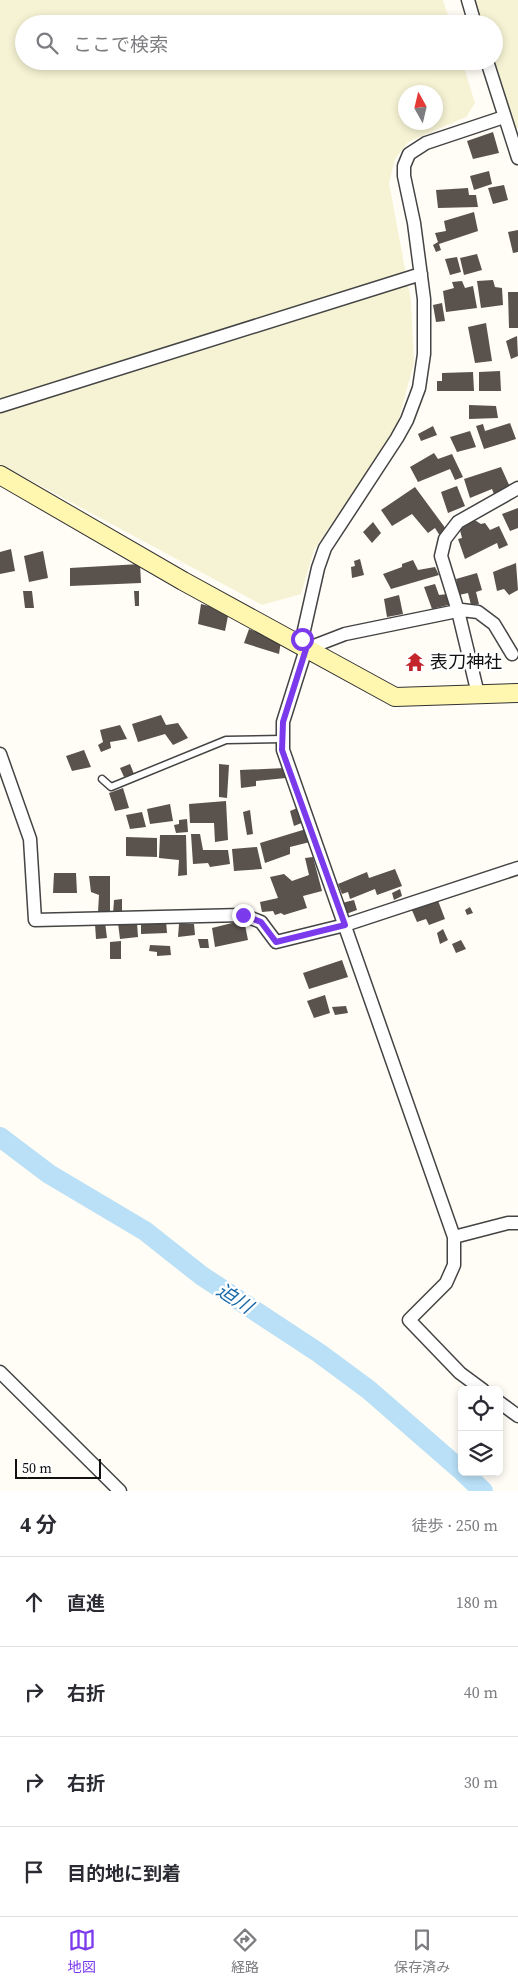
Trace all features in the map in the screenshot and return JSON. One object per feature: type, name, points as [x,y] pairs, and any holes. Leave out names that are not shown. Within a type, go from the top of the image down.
[{"type":"street","points":[[468,0],[472,15]]},
{"type":"street","points":[[490,70],[518,158]]},
{"type":"street","points":[[478,1386],[460,1373],[409,1320],[446,1283],[454,1265],[454,1237],[282,750],[283,722],[306,649],[302,639],[318,568],[325,548],[397,438],[407,420],[419,388],[424,354],[421,274],[404,176],[406,159],[417,147],[426,143],[504,117]]},
{"type":"street","points":[[0,406],[421,274]]},
{"type":"street","points":[[0,475],[183,581],[395,697],[518,693]]},
{"type":"street","points":[[478,694],[458,611],[441,556],[445,539],[458,522],[518,488]]},
{"type":"street","points":[[306,649],[345,634],[458,611],[478,612],[494,624],[512,654]]},
{"type":"street","points":[[0,754],[30,839],[36,920],[243,915],[261,922],[276,942],[345,925],[518,868]]},
{"type":"street","points":[[454,1237],[508,1223],[518,1223]]},
{"type":"street","points":[[0,1372],[120,1491]]},
{"type":"street","points":[[503,1405],[518,1416]]},
{"type":"lane","points":[[102,779],[111,787],[226,740],[283,739]]},
{"type":"shaded area","points":[[0,0],[443,0],[448,15],[15,15],[15,70],[465,70],[475,103],[466,117],[443,127],[443,85],[398,85],[398,130],[436,130],[408,142],[395,159],[389,183],[411,301],[414,363],[396,429],[314,550],[301,594],[262,605],[0,464]]},
{"type":"shaded area","points":[[474,0],[518,0],[518,128],[514,129],[496,70],[503,70],[503,15],[478,15]]},
{"type":"building","points":[[493,132],[499,153],[473,159],[467,141]]},
{"type":"building","points":[[489,171],[492,184],[474,190],[470,176]]},
{"type":"building","points":[[504,185],[508,200],[493,204],[488,188]]},
{"type":"building","points":[[468,188],[469,195],[476,195],[478,207],[438,208],[436,190]]},
{"type":"building","points":[[474,212],[478,231],[439,244],[441,250],[436,252],[433,245],[438,242],[435,233],[446,231],[444,221]]},
{"type":"building","points":[[518,230],[518,252],[513,253],[508,232]]},
{"type":"building","points":[[477,254],[482,270],[464,275],[460,258]]},
{"type":"building","points":[[457,257],[461,272],[450,275],[445,259]]},
{"type":"building","points":[[493,280],[495,287],[502,288],[503,305],[481,308],[477,281]]},
{"type":"building","points":[[462,281],[465,288],[473,286],[477,308],[446,312],[443,291],[454,288],[452,282]]},
{"type":"building","points":[[508,292],[518,292],[518,328],[509,328]]},
{"type":"building","points":[[442,303],[445,321],[436,322],[433,305]]},
{"type":"building","points":[[486,323],[492,361],[475,363],[468,327]]},
{"type":"building","points":[[517,336],[518,356],[511,359],[506,341]]},
{"type":"building","points":[[500,371],[501,391],[479,391],[479,372]]},
{"type":"building","points":[[473,372],[474,391],[437,391],[437,381],[442,381],[442,373]]},
{"type":"building","points":[[469,405],[496,406],[498,418],[469,419]]},
{"type":"building","points":[[510,423],[516,439],[484,449],[476,426],[483,424],[485,431]]},
{"type":"building","points":[[433,426],[437,435],[421,441],[418,434]]},
{"type":"building","points":[[470,431],[476,447],[457,452],[450,437]]},
{"type":"building","points":[[434,453],[438,459],[452,454],[463,477],[455,480],[450,469],[418,482],[410,467]]},
{"type":"building","points":[[501,467],[510,487],[495,497],[492,489],[470,498],[464,479]]},
{"type":"building","points":[[457,486],[465,506],[448,513],[441,492]]},
{"type":"building","points":[[415,487],[446,529],[440,536],[435,528],[428,533],[412,514],[392,526],[381,510]]},
{"type":"building","points":[[518,508],[518,528],[510,531],[502,514]]},
{"type":"building","points":[[473,519],[481,524],[485,523],[490,530],[499,526],[508,545],[499,549],[497,543],[465,559],[458,539],[462,538],[459,526]]},
{"type":"building","points":[[373,522],[381,533],[372,543],[363,532]]},
{"type":"building","points":[[11,549],[15,571],[0,574],[0,552]]},
{"type":"building","points":[[43,551],[48,578],[29,582],[24,556]]},
{"type":"building","points":[[360,559],[364,575],[352,578],[351,567],[355,566],[354,561]]},
{"type":"building","points":[[413,560],[418,570],[435,567],[439,575],[391,589],[383,574],[402,567],[402,564]]},
{"type":"building","points":[[516,563],[518,590],[509,595],[504,589],[497,591],[493,572]]},
{"type":"building","points":[[140,564],[141,583],[70,586],[70,568]]},
{"type":"building","points":[[477,573],[482,590],[476,592],[479,604],[471,605],[468,593],[459,595],[456,579]]},
{"type":"building","points":[[435,584],[439,595],[448,594],[452,604],[432,609],[424,587]]},
{"type":"building","points":[[23,591],[32,591],[34,608],[25,608]]},
{"type":"building","points":[[134,591],[139,591],[139,606],[135,606]]},
{"type":"building","points":[[399,595],[403,614],[387,617],[384,599]]},
{"type":"building","points":[[201,604],[229,611],[225,631],[198,624]]},
{"type":"building","points":[[249,629],[281,641],[279,654],[244,643]]},
{"type":"building","points":[[161,715],[166,725],[178,723],[188,738],[173,745],[165,734],[138,742],[132,724]]},
{"type":"building","points":[[120,725],[127,739],[110,742],[111,748],[101,752],[98,745],[103,742],[100,730]]},
{"type":"building","points":[[84,750],[91,767],[72,771],[66,756]]},
{"type":"building","points":[[130,764],[134,774],[124,777],[120,768]]},
{"type":"building","points":[[219,764],[229,765],[227,798],[219,797]]},
{"type":"building","points":[[285,768],[286,778],[256,781],[256,786],[241,788],[240,770]]},
{"type":"building","points":[[123,788],[129,808],[115,811],[109,793]]},
{"type":"building","points":[[226,801],[228,840],[215,842],[214,823],[190,823],[189,804]]},
{"type":"building","points":[[170,804],[173,821],[150,824],[147,809]]},
{"type":"building","points":[[300,807],[304,822],[294,826],[290,811]]},
{"type":"building","points":[[250,810],[253,834],[247,835],[243,812]]},
{"type":"building","points":[[142,812],[146,827],[130,829],[126,815]]},
{"type":"building","points":[[187,819],[188,832],[176,833],[174,825],[179,824],[179,820]]},
{"type":"building","points":[[306,829],[310,842],[290,847],[290,854],[265,863],[260,843]]},
{"type":"building","points":[[191,834],[200,834],[203,850],[228,850],[230,864],[210,867],[208,863],[193,864]]},
{"type":"building","points":[[160,835],[186,835],[187,875],[178,876],[179,860],[159,858]]},
{"type":"building","points":[[126,837],[157,838],[157,857],[126,856]]},
{"type":"building","points":[[257,847],[262,869],[234,871],[232,849]]},
{"type":"building","points":[[313,857],[322,891],[303,896],[307,908],[284,915],[281,913],[275,915],[273,911],[262,912],[260,902],[278,898],[270,877],[284,874],[292,881],[309,875],[305,858]]},
{"type":"building","points":[[395,869],[402,886],[377,895],[375,889],[350,899],[348,892],[342,894],[338,884],[367,872],[369,878]]},
{"type":"building","points":[[54,873],[76,873],[77,893],[53,893]]},
{"type":"building","points":[[89,876],[110,876],[110,911],[98,912],[99,895],[91,892]]},
{"type":"building","points":[[400,889],[402,896],[394,900],[392,893]]},
{"type":"building","points":[[437,898],[445,919],[429,925],[426,919],[417,922],[411,908]]},
{"type":"building","points":[[122,899],[122,914],[113,914],[114,900]]},
{"type":"building","points":[[354,900],[357,910],[346,914],[342,903]]},
{"type":"building","points":[[470,907],[473,913],[467,915],[465,910]]},
{"type":"building","points":[[166,920],[167,933],[141,934],[141,923]]},
{"type":"building","points":[[244,920],[248,940],[215,947],[212,928]]},
{"type":"building","points":[[105,922],[107,938],[96,939],[95,924]]},
{"type":"building","points":[[137,922],[138,937],[120,939],[118,923]]},
{"type":"building","points":[[179,924],[194,924],[195,935],[178,937]]},
{"type":"building","points":[[443,929],[448,940],[440,944],[437,933]]},
{"type":"building","points":[[198,939],[208,939],[209,948],[200,948]]},
{"type":"building","points":[[461,940],[466,949],[456,953],[452,944]]},
{"type":"building","points":[[121,941],[121,959],[110,959],[110,942]]},
{"type":"building","points":[[150,945],[170,946],[171,955],[157,956],[157,952],[149,951]]},
{"type":"building","points":[[342,960],[348,977],[309,989],[303,973]]},
{"type":"building","points":[[325,995],[330,1013],[314,1018],[307,1001]]},
{"type":"building","points":[[346,1006],[348,1013],[335,1015],[332,1007]]},
{"type":"waterway","name":"迫川","points":[[0,1137],[49,1174],[145,1231],[202,1276],[319,1353],[369,1390],[458,1468]]},
{"type":"waterway","name":"迫川","points":[[467,1476],[483,1491]]},
{"type":"place","name":"表刀神社","points":[[415,662]]},
{"type":"route","points":[[243,915],[261,922],[276,942],[345,925],[282,750],[283,722],[306,649],[302,639]]}]
